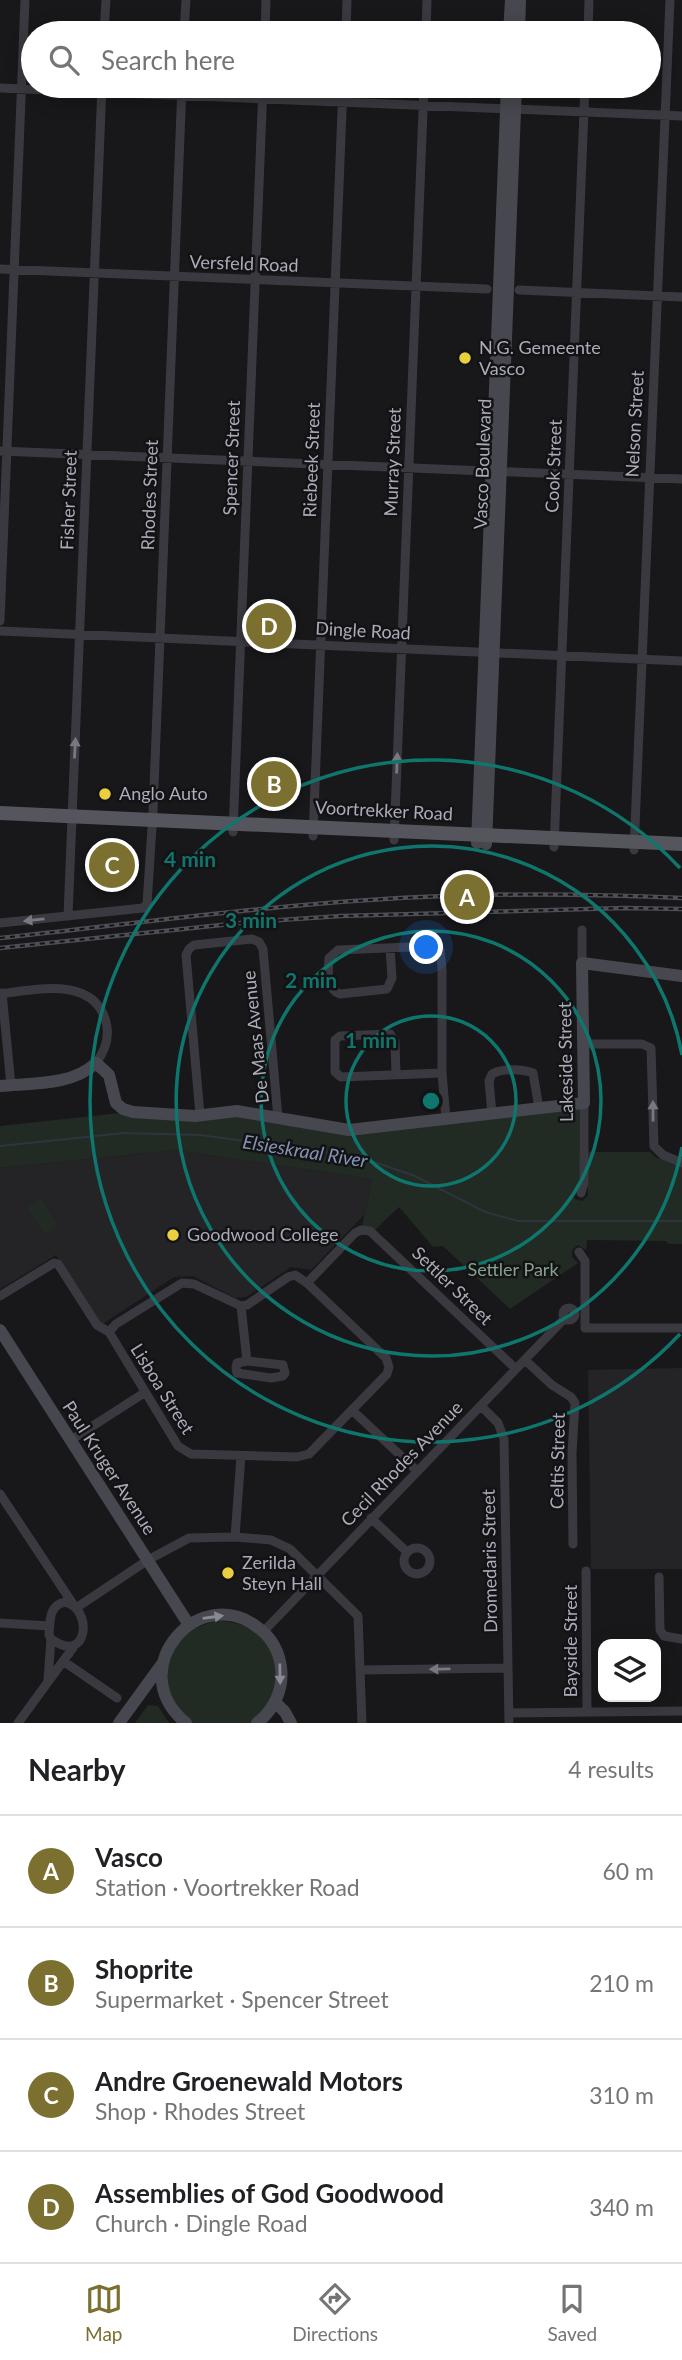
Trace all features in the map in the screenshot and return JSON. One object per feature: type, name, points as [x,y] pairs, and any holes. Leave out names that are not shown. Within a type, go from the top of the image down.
[{"type":"main road","name":"Voortrekker Road","points":[[0,813],[72,821]]},
{"type":"main road","name":"Voortrekker Road","points":[[0,822],[153,824],[634,846],[682,844]]},
{"type":"main road","name":"Voortrekker Road","points":[[634,846],[682,852]]},
{"type":"street","points":[[24,21],[25,0]]},
{"type":"street","points":[[105,21],[106,0]]},
{"type":"street","points":[[185,21],[186,0]]},
{"type":"street","points":[[265,21],[266,0]]},
{"type":"street","points":[[346,21],[347,0]]},
{"type":"street","points":[[426,21],[427,0]]},
{"type":"street","points":[[510,21],[511,0]]},
{"type":"street","points":[[519,21],[520,0]]},
{"type":"street","points":[[588,21],[589,0]]},
{"type":"street","name":"Nelson Street","points":[[634,846],[670,0]]},
{"type":"street","points":[[0,88],[21,89],[3,451],[0,621]]},
{"type":"street","name":"Fisher Street","points":[[68,916],[102,98]]},
{"type":"street","name":"Rhodes Street","points":[[68,916],[143,908],[147,904],[153,824],[182,98]]},
{"type":"street","points":[[253,98],[682,116]]},
{"type":"street","name":"Riebeek Street","points":[[313,832],[343,98]]},
{"type":"street","name":"Murray Street","points":[[394,836],[423,98]]},
{"type":"street","name":"Vasco Boulevard","points":[[509,98],[511,108]]},
{"type":"street","name":"Vasco Boulevard","points":[[481,839],[513,98]]},
{"type":"street","name":"Cook Street","points":[[554,843],[585,98]]},
{"type":"street","name":"Spencer Street","points":[[233,828],[262,99]]},
{"type":"street","name":"Versfeld Road","points":[[0,269],[487,289]]},
{"type":"street","points":[[519,290],[682,298]]},
{"type":"street","points":[[3,451],[682,479]]},
{"type":"street","name":"Dingle Road","points":[[0,631],[682,661]]},
{"type":"street","points":[[0,923],[68,916]]},
{"type":"street","name":"Lakeside Street","points":[[581,1193],[584,1183],[582,930]]},
{"type":"street","name":"De Maas Avenue","points":[[200,1115],[186,955],[194,945],[252,939],[259,942],[263,949],[278,1118]]},
{"type":"street","points":[[390,948],[391,978],[387,989],[340,994],[331,988],[329,962],[334,952],[390,948],[434,946],[440,949],[442,1073],[446,1119]]},
{"type":"street","points":[[582,963],[682,976]]},
{"type":"street","points":[[66,988],[84,993],[99,1008],[106,1023],[105,1045],[96,1063],[76,1077],[6,1086],[1,994],[66,988]]},
{"type":"street","points":[[396,1075],[395,1042],[390,1034],[340,1037],[335,1040],[334,1067],[339,1077],[348,1078],[442,1073]]},
{"type":"street","points":[[583,1044],[642,1044],[651,1048],[654,1146],[659,1152],[682,1163]]},
{"type":"street","points":[[96,1063],[107,1072],[116,1102],[123,1109],[136,1113],[200,1115],[234,1111],[344,1130],[584,1103]]},
{"type":"street","points":[[492,1114],[489,1081],[492,1074],[498,1071],[533,1073],[536,1078],[539,1108]]},
{"type":"street","name":"Settler Street","points":[[307,1283],[355,1233],[370,1231],[516,1369]]},
{"type":"street","points":[[579,1252],[584,1261],[585,1328],[682,1328]]},
{"type":"street","name":"Lisboa Street","points":[[0,1296],[54,1263],[58,1264],[97,1325],[109,1332],[178,1446],[186,1453],[208,1456],[297,1457],[309,1454],[387,1374],[388,1362],[307,1283]]},
{"type":"street","points":[[109,1332],[116,1324],[184,1282],[241,1306],[247,1305],[290,1276],[297,1276],[307,1283]]},
{"type":"street","points":[[241,1306],[247,1361]]},
{"type":"street","name":"Cecil Rhodes Avenue","points":[[264,1632],[564,1319]]},
{"type":"street","name":"Paul Kruger Avenue","points":[[0,1331],[189,1625]]},
{"type":"street","name":"Celtis Street","points":[[525,1360],[552,1385],[571,1397],[575,1404],[572,1453],[573,1544]]},
{"type":"street","points":[[247,1361],[283,1365],[285,1373],[276,1378],[237,1373],[237,1363],[247,1361]]},
{"type":"street","points":[[71,1440],[145,1393]]},
{"type":"street","name":"Dromedaris Street","points":[[481,1406],[498,1423],[503,1439],[509,1718]]},
{"type":"street","points":[[352,1410],[416,1471]]},
{"type":"street","points":[[235,1537],[241,1455]]},
{"type":"street","points":[[0,1494],[74,1606],[84,1630],[81,1638],[18,1723]]},
{"type":"street","points":[[371,1518],[407,1552]]},
{"type":"street","points":[[74,1606],[189,1538],[235,1537],[271,1540],[282,1544],[358,1616],[362,1723]]},
{"type":"street","name":"Bayside Street","points":[[586,1571],[587,1711]]},
{"type":"street","points":[[659,1577],[660,1630],[664,1636],[682,1639]]},
{"type":"street","points":[[48,1682],[50,1626],[56,1581]]},
{"type":"street","points":[[53,1608],[62,1602],[74,1606]]},
{"type":"street","points":[[119,1723],[162,1664],[172,1642],[189,1625],[207,1617],[228,1615],[247,1621],[264,1632],[275,1647],[281,1665],[280,1688],[275,1702],[257,1723]]},
{"type":"street","points":[[0,1623],[50,1626]]},
{"type":"street","points":[[51,1639],[65,1646],[75,1646]]},
{"type":"street","points":[[63,1661],[117,1699]]},
{"type":"street","points":[[162,1664],[161,1676],[167,1699],[175,1713],[186,1723]]},
{"type":"street","points":[[361,1670],[508,1668]]},
{"type":"street","points":[[134,1701],[153,1692],[167,1699]]},
{"type":"street","points":[[275,1702],[291,1723]]},
{"type":"street","points":[[509,1718],[587,1711],[682,1711]]},
{"type":"street","points":[[654,1711],[654,1723]]},
{"type":"shaded area","name":"Goodwood College","points":[[175,1150],[372,1179],[364,1215],[311,1270],[291,1267],[246,1297],[235,1298],[193,1276],[174,1277],[101,1325],[56,1255],[0,1289],[0,1168]]},
{"type":"shaded area","points":[[682,1368],[682,1569],[591,1569],[588,1370]]},
{"type":"green space","name":"Settler Park","points":[[579,1109],[580,1182],[573,1192],[575,1199],[582,1201],[588,1196],[588,1152],[650,1152],[655,1157],[682,1168],[682,1244],[669,1244],[666,1241],[587,1240],[586,1250],[578,1245],[572,1250],[572,1257],[578,1263],[510,1309],[443,1246],[433,1247],[399,1207],[375,1230],[362,1226],[372,1179],[175,1150],[0,1168],[0,1126],[120,1113],[228,1115],[332,1132]]},
{"type":"green space","points":[[41,1198],[58,1226],[44,1234],[27,1207]]},
{"type":"green space","points":[[216,1620],[255,1631],[266,1640],[272,1651],[277,1673],[275,1693],[265,1710],[251,1723],[193,1723],[183,1716],[167,1689],[169,1657],[187,1632]]},
{"type":"green space","points":[[148,1705],[158,1706],[169,1723],[135,1723]]},
{"type":"waterway","name":"Elsieskraal River","points":[[0,1146],[124,1133],[200,1135],[326,1152],[377,1163],[415,1176],[485,1212],[518,1221],[682,1221]]},
{"type":"railway","points":[[0,938],[277,907],[408,898],[526,894],[682,898]]},
{"type":"railway","points":[[0,948],[250,922],[341,916],[624,908],[682,909]]},
{"type":"place","name":"N.G. Gemeente Vasco","points":[[465,358]]},
{"type":"place","name":"Assemblies of God Goodwood","points":[[269,626]]},
{"type":"place","name":"Shoprite","points":[[274,784]]},
{"type":"place","name":"Anglo Auto","points":[[105,794]]},
{"type":"place","name":"Andre Groenewald Motors","points":[[112,865]]},
{"type":"place","name":"Vasco","points":[[467,897]]},
{"type":"place","name":"Goodwood College","points":[[173,1235]]},
{"type":"place","name":"Zerilda Steyn Hall","points":[[228,1573]]}]
